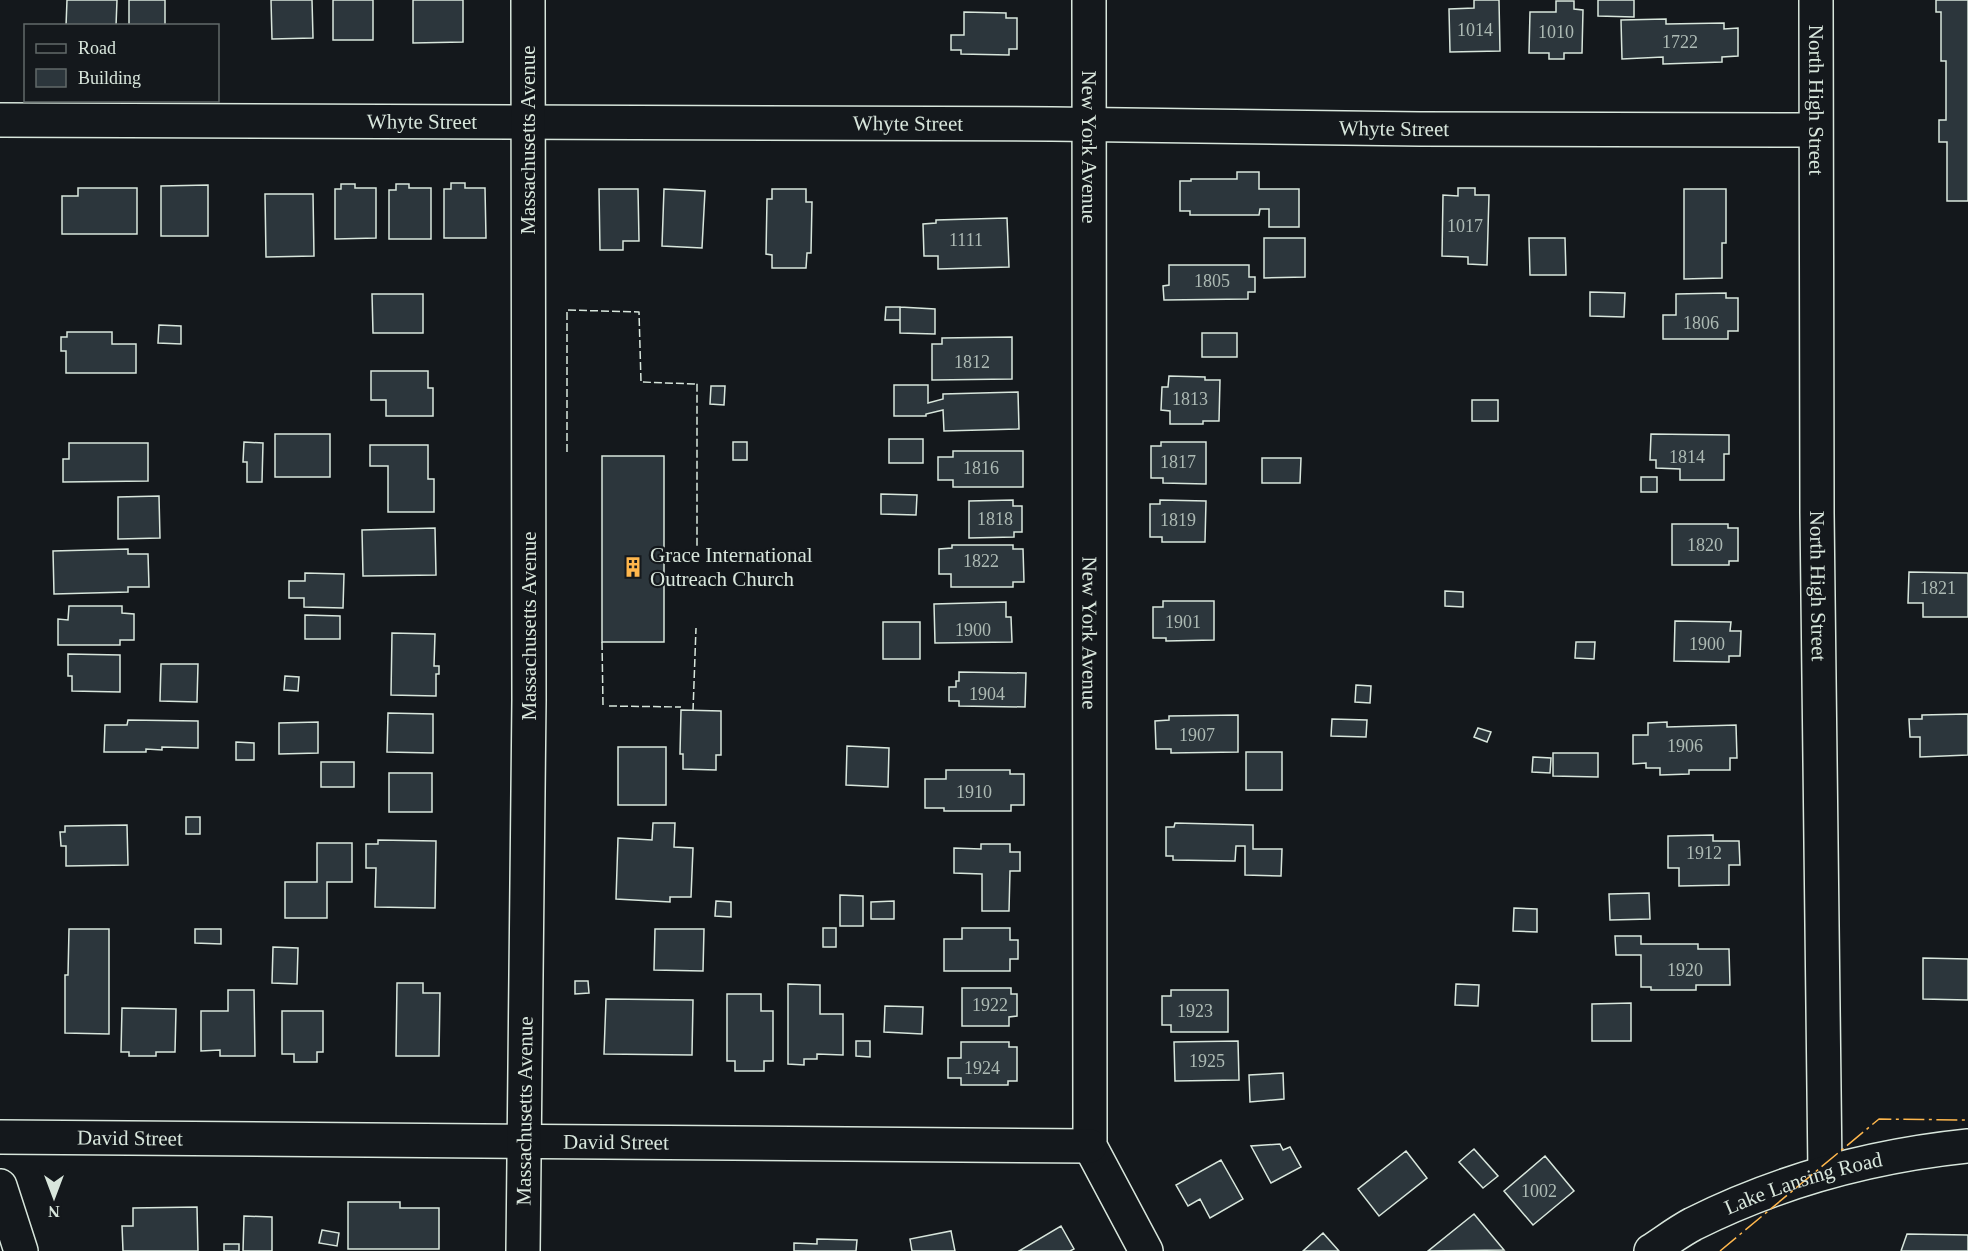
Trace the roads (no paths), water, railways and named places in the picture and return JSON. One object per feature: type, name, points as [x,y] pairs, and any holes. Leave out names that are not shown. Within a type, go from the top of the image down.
[{"type":"street","name":"Massachusetts Avenue","points":[[523,1251],[529,700],[528,0]]},
{"type":"street","name":"New York Avenue","points":[[1089,0],[1090,1146],[1146,1251]]},
{"type":"street","name":"North High Street","points":[[1816,0],[1815,130],[1825,1172]]},
{"type":"street","name":"Whyte Street","points":[[0,120],[1815,130]]},
{"type":"street","name":"David Street","points":[[0,1137],[1090,1146]]},
{"type":"street","name":"Lake Lansing Road","points":[[1651,1251],[1691,1225],[1790,1183],[1884,1158],[1968,1146]]},
{"type":"street","points":[[0,1186],[21,1251]]},
{"type":"place","name":"Grace International Outreach Church","points":[[633,567]]}]
